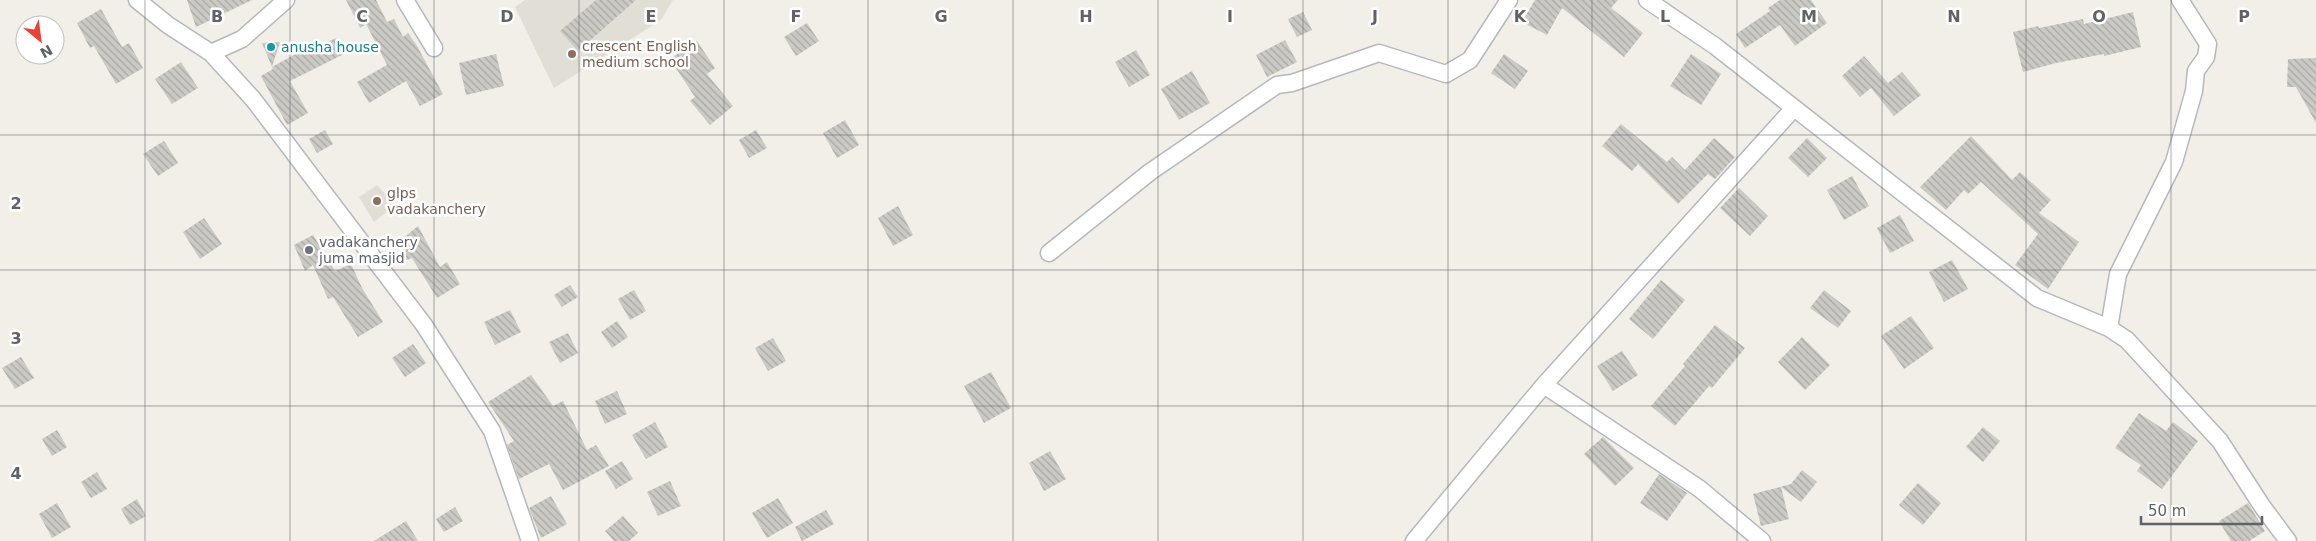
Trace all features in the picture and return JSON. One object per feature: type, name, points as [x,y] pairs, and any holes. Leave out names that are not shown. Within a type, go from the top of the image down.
[{"type":"street","points":[[137,0],[168,25],[211,53],[253,99],[424,325],[492,432],[530,541]]},
{"type":"street","points":[[211,53],[242,38],[286,0]]},
{"type":"street","points":[[404,0],[434,48]]},
{"type":"street","points":[[1049,253],[1150,172],[1277,85],[1292,83],[1379,53],[1446,74],[1470,60],[1509,0]]},
{"type":"street","points":[[1647,0],[1715,46],[2037,298],[2109,328],[2127,340],[2220,441],[2262,506],[2288,541]]},
{"type":"street","points":[[2109,328],[2118,274],[2174,162],[2194,91],[2196,71],[2206,57],[2208,44],[2180,0]]},
{"type":"street","points":[[1414,541],[1544,385],[1794,108]]},
{"type":"street","points":[[1544,385],[1700,489],[1762,541]]},
{"type":"shaded area","name":"crescent English medium school","points":[[525,0],[673,0],[661,20],[554,88],[515,7]]},
{"type":"shaded area","name":"glps vadakanchery","points":[[377,185],[396,205],[374,222],[359,197]]},
{"type":"building","points":[[187,0],[252,0],[196,27]]},
{"type":"building","points":[[346,0],[376,0],[387,22],[394,19],[403,37],[408,33],[443,94],[420,106],[406,81],[369,103],[357,82],[387,65],[366,24],[360,28]]},
{"type":"building","points":[[596,0],[636,0],[578,51],[560,31]]},
{"type":"building","points":[[1535,0],[1618,0],[1611,8],[1643,33],[1624,57],[1562,8],[1547,35],[1522,22]]},
{"type":"building","points":[[1780,0],[1811,0],[1827,23],[1795,46],[1780,25],[1745,48],[1736,34],[1770,11],[1768,8]]},
{"type":"building","points":[[101,9],[122,47],[129,43],[143,68],[116,84],[94,46],[90,48],[77,23]]},
{"type":"building","points":[[1303,12],[1312,30],[1297,37],[1288,19]]},
{"type":"building","points":[[2133,12],[2141,47],[2104,56],[2104,54],[2056,63],[2023,72],[2013,32],[2083,19],[2084,24]]},
{"type":"building","points":[[807,23],[819,41],[796,56],[784,37]]},
{"type":"building","points":[[336,38],[344,54],[290,81],[308,113],[287,125],[261,76],[273,69],[272,67],[299,52],[300,55]]},
{"type":"building","points":[[1285,40],[1297,62],[1267,77],[1256,55]]},
{"type":"building","points":[[697,41],[715,68],[707,74],[733,106],[710,125],[690,101],[695,97],[670,59]]},
{"type":"building","name":"anusha house","points":[[280,42],[272,67],[262,43]]},
{"type":"building","points":[[1136,50],[1150,75],[1129,87],[1115,62]]},
{"type":"building","points":[[496,54],[504,86],[466,95],[459,63]]},
{"type":"building","points":[[1504,54],[1528,71],[1515,89],[1491,73]]},
{"type":"building","points":[[1691,54],[1721,74],[1701,105],[1670,86]]},
{"type":"building","points":[[1864,56],[1888,83],[1902,72],[1921,95],[1894,116],[1871,88],[1860,97],[1842,76]]},
{"type":"building","points":[[2316,58],[2316,123],[2296,87],[2287,87],[2288,59]]},
{"type":"building","points":[[181,62],[198,88],[172,104],[155,79]]},
{"type":"building","points":[[1192,71],[1210,103],[1179,120],[1161,89]]},
{"type":"building","points":[[845,120],[859,145],[837,158],[823,133]]},
{"type":"building","points":[[1621,124],[1667,162],[1672,157],[1685,170],[1714,138],[1735,157],[1715,179],[1708,174],[1678,204],[1638,164],[1632,171],[1602,146]]},
{"type":"building","points":[[325,130],[333,144],[317,153],[309,139]]},
{"type":"building","points":[[756,130],[767,148],[749,158],[739,140]]},
{"type":"building","points":[[1971,136],[2012,180],[2020,172],[2051,200],[2039,213],[2079,242],[2048,289],[2015,265],[2038,234],[1981,182],[1968,194],[1964,190],[1946,210],[1920,187]]},
{"type":"building","points":[[1807,138],[1827,158],[1808,177],[1788,158]]},
{"type":"building","points":[[164,141],[178,163],[158,176],[143,154]]},
{"type":"building","points":[[1852,176],[1869,206],[1844,220],[1827,190]]},
{"type":"building","points":[[1739,188],[1768,216],[1750,236],[1720,208]]},
{"type":"building","points":[[898,206],[913,235],[893,246],[878,218]]},
{"type":"building","points":[[1900,215],[1914,241],[1890,253],[1877,228]]},
{"type":"building","points":[[204,218],[222,244],[200,259],[183,232]]},
{"type":"building","points":[[418,226],[440,267],[447,262],[460,284],[437,298],[412,258],[407,260],[401,240]]},
{"type":"building","points":[[313,235],[335,271],[351,264],[362,288],[383,322],[358,337],[333,297],[328,299],[313,265],[305,271],[294,245]]},
{"type":"building","points":[[1952,260],[1968,289],[1944,302],[1929,272]]},
{"type":"building","points":[[1661,280],[1685,300],[1653,339],[1629,319]]},
{"type":"building","points":[[570,285],[578,297],[562,307],[554,295]]},
{"type":"building","points":[[634,290],[646,311],[630,320],[618,299]]},
{"type":"building","points":[[1824,290],[1851,311],[1838,328],[1810,308]]},
{"type":"building","points":[[510,310],[521,332],[495,345],[484,322]]},
{"type":"building","points":[[1911,316],[1934,348],[1904,369],[1881,336]]},
{"type":"building","points":[[617,321],[628,337],[612,348],[601,332]]},
{"type":"building","points":[[1715,325],[1745,348],[1712,388],[1709,386],[1675,426],[1651,406],[1685,366],[1683,364]]},
{"type":"building","points":[[568,333],[578,353],[560,363],[549,342]]},
{"type":"building","points":[[1802,337],[1830,365],[1805,390],[1778,362]]},
{"type":"building","points":[[773,338],[786,361],[768,371],[755,348]]},
{"type":"building","points":[[413,344],[426,363],[405,377],[392,358]]},
{"type":"building","points":[[1622,351],[1638,375],[1613,391],[1597,366]]},
{"type":"building","points":[[21,357],[34,378],[15,389],[2,368]]},
{"type":"building","points":[[991,372],[1011,408],[984,423],[964,386]]},
{"type":"building","points":[[531,375],[553,406],[563,401],[587,450],[596,445],[609,466],[563,490],[549,464],[519,479],[507,445],[514,441],[488,402]]},
{"type":"building","points":[[617,391],[627,414],[605,424],[595,401]]},
{"type":"building","points":[[2139,413],[2166,431],[2173,422],[2198,441],[2162,489],[2137,471],[2141,465],[2115,448]]},
{"type":"building","points":[[655,422],[668,447],[646,459],[632,435]]},
{"type":"building","points":[[1983,427],[2000,441],[1983,462],[1966,447]]},
{"type":"building","points":[[57,430],[67,447],[52,456],[42,439]]},
{"type":"building","points":[[1603,437],[1634,468],[1615,486],[1584,454]]},
{"type":"building","points":[[1050,451],[1066,479],[1044,491],[1029,463]]},
{"type":"building","points":[[622,461],[633,479],[616,489],[605,471]]},
{"type":"building","points":[[1802,470],[1817,482],[1801,502],[1781,487],[1789,519],[1761,526],[1753,494],[1791,484]]},
{"type":"building","points":[[97,472],[107,489],[91,498],[81,482]]},
{"type":"building","points":[[1659,474],[1687,493],[1667,521],[1640,503]]},
{"type":"building","points":[[670,481],[681,506],[658,516],[647,492]]},
{"type":"building","points":[[1918,483],[1941,503],[1923,525],[1899,505]]},
{"type":"building","points":[[551,496],[567,524],[541,538],[529,508]]},
{"type":"building","points":[[778,498],[793,523],[767,538],[752,513]]},
{"type":"building","points":[[137,499],[146,516],[130,525],[121,509]]},
{"type":"building","points":[[57,503],[71,527],[52,538],[39,514]]},
{"type":"building","points":[[2248,503],[2265,531],[2249,541],[2231,541],[2219,521]]},
{"type":"building","points":[[455,507],[463,521],[444,532],[436,519]]},
{"type":"building","points":[[826,510],[834,524],[802,541],[795,527]]},
{"type":"building","points":[[623,516],[638,533],[629,541],[614,541],[605,531]]},
{"type":"building","points":[[406,521],[418,541],[374,541]]},
{"type":"place","name":"anusha house","points":[[271,47]]},
{"type":"place","name":"crescent English medium school","points":[[572,54]]},
{"type":"place","name":"glps vadakanchery","points":[[377,201]]},
{"type":"place","name":"vadakanchery juma masjid","points":[[309,250]]}]
